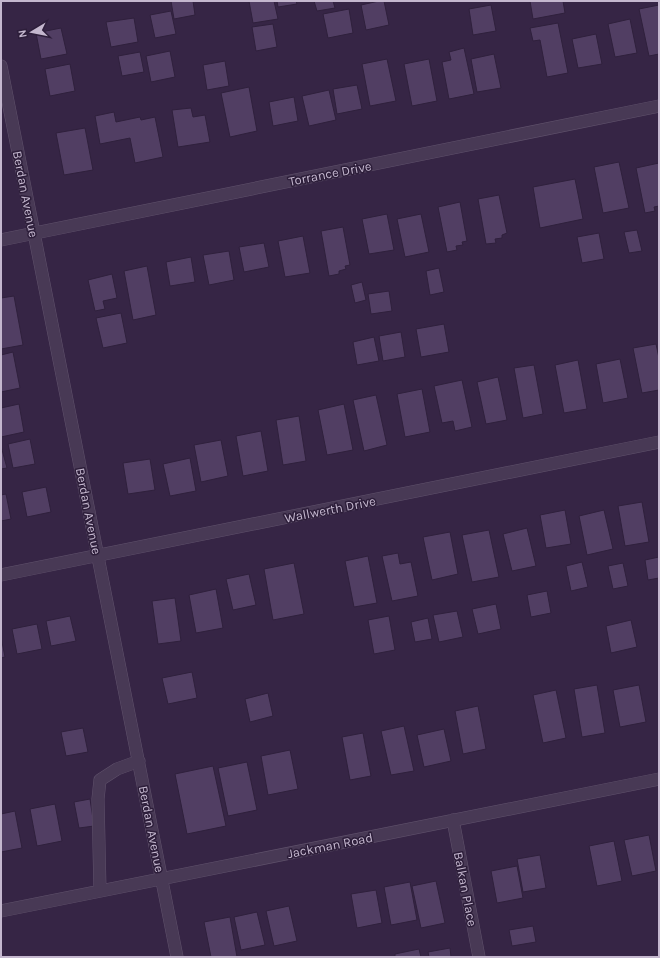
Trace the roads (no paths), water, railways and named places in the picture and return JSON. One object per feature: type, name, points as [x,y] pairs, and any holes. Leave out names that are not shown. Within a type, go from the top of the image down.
[{"type":"street","name":"Berdan Avenue","points":[[1,66],[177,957]]},
{"type":"street","name":"Torrance Drive","points":[[1,240],[659,106]]},
{"type":"street","name":"Wallwerth Drive","points":[[1,575],[659,442]]},
{"type":"street","points":[[100,891],[98,799],[100,780],[117,769],[139,761]]},
{"type":"street","name":"Jackman Road","points":[[1,911],[659,779]]},
{"type":"street","name":"Balkan Place","points":[[452,820],[479,957]]}]
